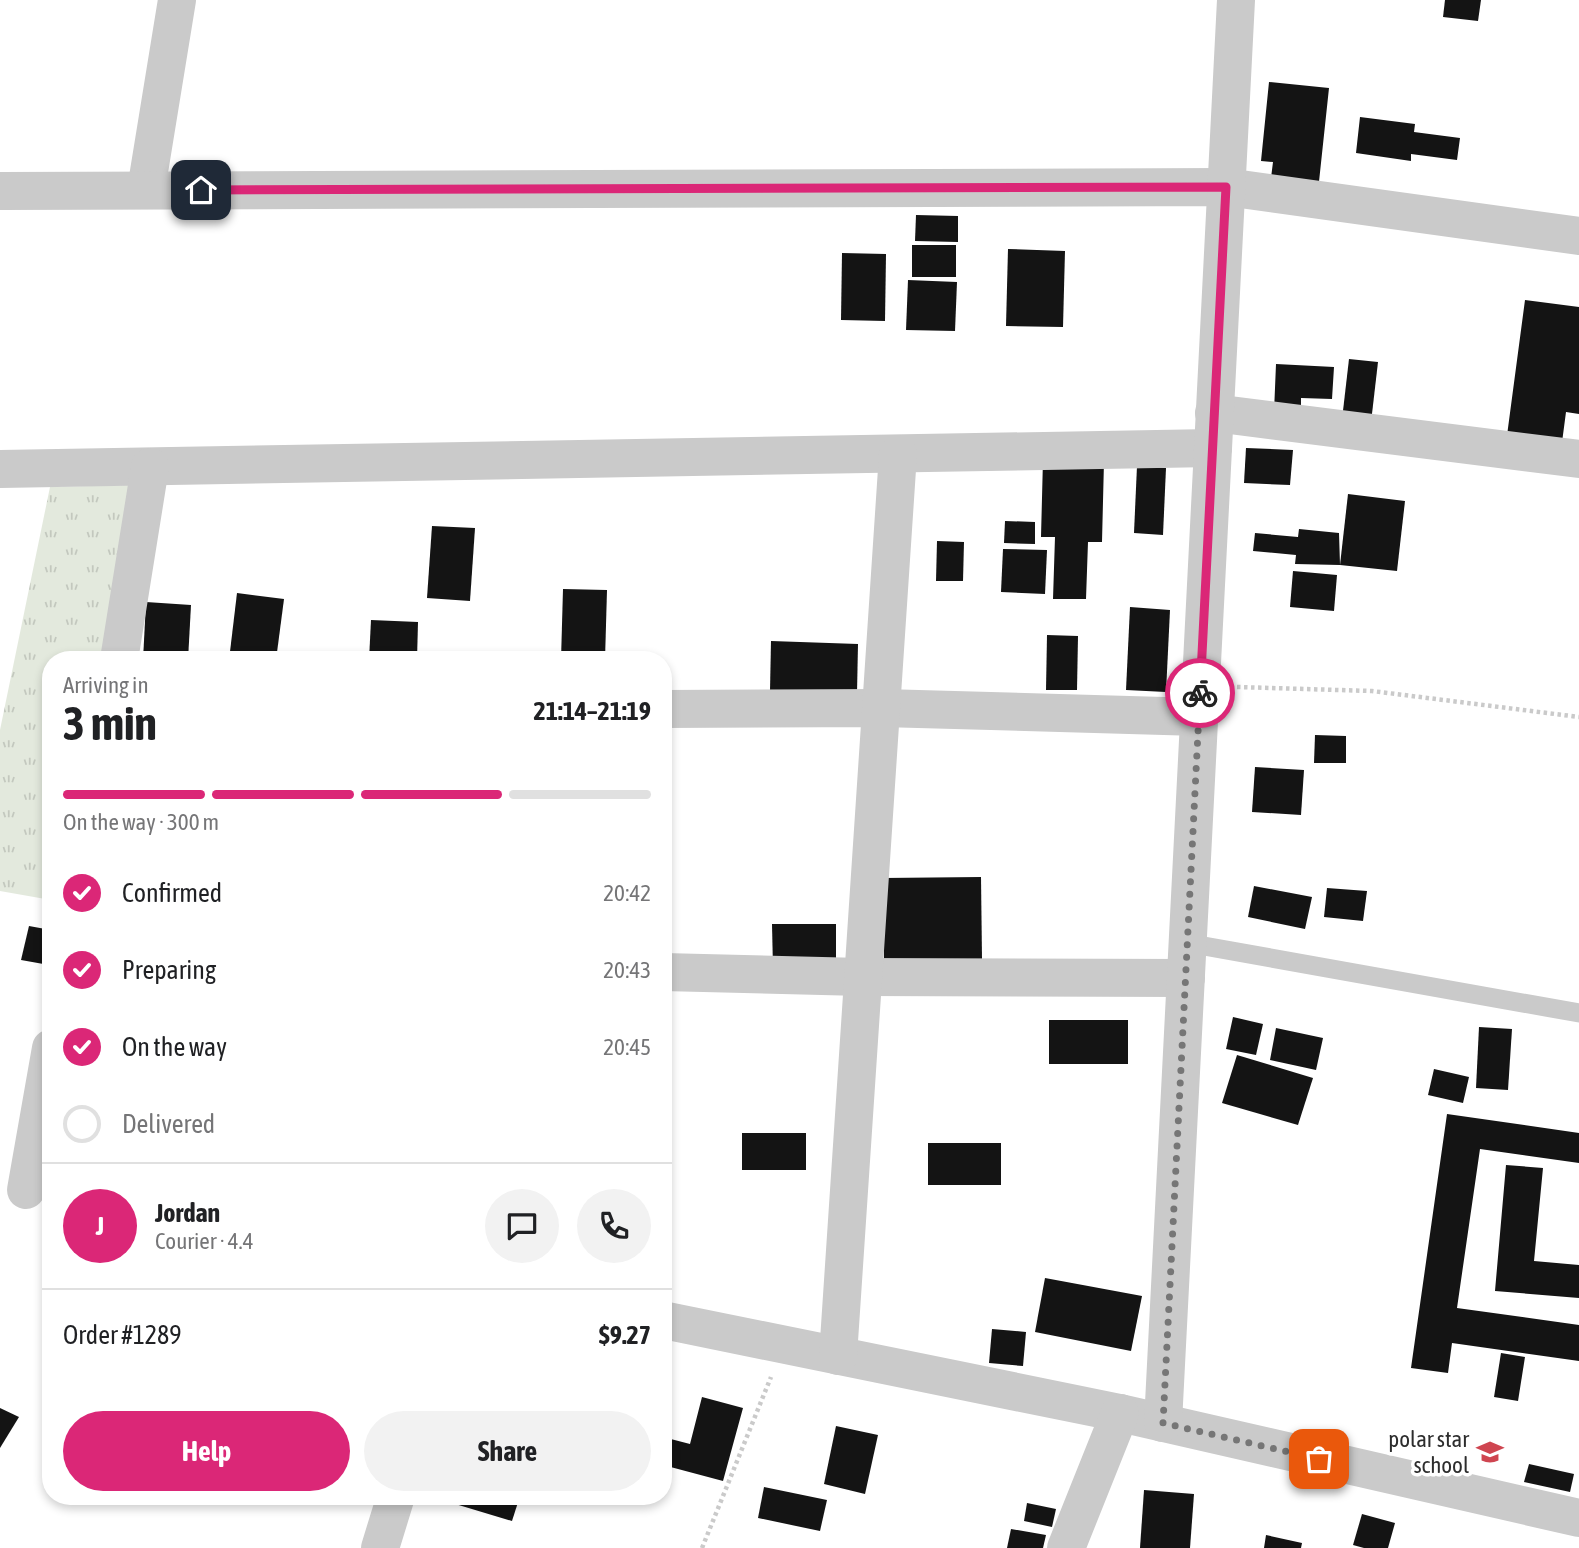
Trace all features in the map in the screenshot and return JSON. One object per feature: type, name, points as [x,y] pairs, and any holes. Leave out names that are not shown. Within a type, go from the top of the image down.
[{"type":"street","points":[[146,190],[177,0]]},
{"type":"street","points":[[1163,1423],[1236,0]]},
{"type":"street","points":[[0,191],[1226,187],[1579,236]]},
{"type":"street","points":[[0,469],[898,454],[1213,430],[1579,459]]},
{"type":"street","points":[[838,1356],[898,454]]},
{"type":"street","points":[[120,651],[150,467]]},
{"type":"street","points":[[672,709],[881,708],[1200,701]]},
{"type":"street","points":[[672,972],[862,977],[1187,961]]},
{"type":"street","points":[[25,1190],[42,1097]]},
{"type":"street","points":[[672,1322],[1120,1413],[1579,1518]]},
{"type":"street","points":[[1066,1548],[1120,1413]]},
{"type":"street","points":[[380,1548],[393,1505]]},
{"type":"lane","points":[[1187,961],[1579,1013]]},
{"type":"path","points":[[1200,701],[1372,691],[1579,718]]},
{"type":"path","points":[[702,1548],[785,1344]]},
{"type":"green space","points":[[134,485],[115,651],[42,651],[42,898],[0,891],[0,730],[50,487]]},
{"type":"building","points":[[1445,0],[1481,0],[1478,21],[1443,17]]},
{"type":"building","points":[[1269,82],[1329,88],[1318,191],[1270,186],[1273,162],[1261,161]]},
{"type":"building","points":[[1360,117],[1415,124],[1414,132],[1460,138],[1457,160],[1411,154],[1411,161],[1356,153]]},
{"type":"building","points":[[916,215],[958,216],[958,242],[915,241]]},
{"type":"building","points":[[912,245],[956,245],[956,277],[912,277]]},
{"type":"building","points":[[1008,249],[1065,251],[1063,327],[1006,326]]},
{"type":"building","points":[[842,253],[886,254],[885,321],[841,320]]},
{"type":"building","points":[[908,280],[957,282],[955,331],[906,330]]},
{"type":"building","points":[[1525,300],[1579,307],[1579,414],[1566,412],[1561,450],[1506,443]]},
{"type":"building","points":[[1349,359],[1378,362],[1370,431],[1341,428]]},
{"type":"building","points":[[1276,364],[1334,367],[1332,399],[1301,398],[1301,414],[1274,412]]},
{"type":"building","points":[[1246,448],[1293,450],[1290,485],[1244,483]]},
{"type":"building","points":[[1043,459],[1104,461],[1102,542],[1088,542],[1086,599],[1053,599],[1055,537],[1041,537]]},
{"type":"building","points":[[1137,466],[1166,468],[1163,535],[1134,533]]},
{"type":"building","points":[[1348,494],[1405,501],[1397,571],[1340,565]]},
{"type":"building","points":[[1005,521],[1035,522],[1035,544],[1004,543]]},
{"type":"building","points":[[432,526],[475,528],[470,601],[427,598]]},
{"type":"building","points":[[1299,529],[1339,533],[1340,565],[1295,564],[1296,555],[1253,551],[1255,533],[1298,537]]},
{"type":"building","points":[[937,541],[964,542],[963,581],[936,581]]},
{"type":"building","points":[[1003,549],[1047,550],[1045,594],[1001,592]]},
{"type":"building","points":[[1293,571],[1337,575],[1334,611],[1290,607]]},
{"type":"building","points":[[563,589],[607,590],[605,651],[561,651]]},
{"type":"building","points":[[237,593],[284,599],[277,651],[230,651]]},
{"type":"building","points":[[146,602],[191,605],[188,651],[143,651]]},
{"type":"building","points":[[1130,607],[1170,610],[1166,692],[1126,690]]},
{"type":"building","points":[[371,620],[418,622],[417,651],[369,651]]},
{"type":"building","points":[[1047,635],[1078,636],[1077,690],[1046,690]]},
{"type":"building","points":[[771,641],[858,644],[857,693],[770,691]]},
{"type":"building","points":[[1315,735],[1346,736],[1346,763],[1314,763]]},
{"type":"building","points":[[1255,767],[1304,770],[1301,815],[1252,812]]},
{"type":"building","points":[[981,877],[982,959],[884,960],[883,878]]},
{"type":"building","points":[[1254,886],[1312,897],[1305,929],[1248,917]]},
{"type":"building","points":[[1327,888],[1367,891],[1363,921],[1324,917]]},
{"type":"building","points":[[772,924],[836,924],[836,969],[773,969]]},
{"type":"building","points":[[29,926],[42,928],[42,964],[21,960]]},
{"type":"building","points":[[1233,1017],[1263,1024],[1256,1055],[1226,1049]]},
{"type":"building","points":[[1049,1020],[1128,1020],[1128,1064],[1049,1064]]},
{"type":"building","points":[[1479,1027],[1512,1029],[1508,1090],[1476,1088]]},
{"type":"building","points":[[1276,1028],[1323,1038],[1316,1070],[1270,1060]]},
{"type":"building","points":[[1237,1055],[1313,1078],[1298,1125],[1222,1103]]},
{"type":"building","points":[[1434,1069],[1469,1077],[1463,1103],[1428,1095]]},
{"type":"building","points":[[1447,1114],[1579,1133],[1579,1163],[1480,1149],[1457,1308],[1579,1325],[1579,1361],[1452,1343],[1448,1373],[1411,1368]]},
{"type":"building","points":[[742,1133],[806,1133],[806,1170],[742,1170]]},
{"type":"building","points":[[928,1143],[1001,1143],[1001,1185],[928,1185]]},
{"type":"building","points":[[1506,1165],[1543,1168],[1534,1261],[1579,1265],[1579,1298],[1495,1291]]},
{"type":"building","points":[[1045,1278],[1142,1296],[1131,1351],[1035,1332]]},
{"type":"building","points":[[992,1329],[1026,1332],[1023,1366],[989,1363]]},
{"type":"building","points":[[1501,1353],[1525,1357],[1518,1401],[1494,1397]]},
{"type":"building","points":[[702,1397],[743,1408],[723,1481],[672,1467],[672,1439],[690,1444]]},
{"type":"building","points":[[0,1408],[19,1417],[0,1448]]},
{"type":"building","points":[[836,1426],[878,1435],[865,1494],[824,1484]]},
{"type":"building","points":[[1529,1464],[1574,1474],[1570,1492],[1524,1482]]},
{"type":"building","points":[[764,1487],[827,1500],[820,1531],[758,1518]]},
{"type":"building","points":[[1144,1490],[1194,1494],[1190,1548],[1140,1548]]},
{"type":"building","points":[[1027,1503],[1056,1509],[1052,1527],[1024,1521]]},
{"type":"building","points":[[459,1505],[517,1505],[512,1521]]},
{"type":"building","points":[[1362,1514],[1395,1523],[1388,1548],[1353,1545]]},
{"type":"building","points":[[1011,1529],[1046,1535],[1043,1548],[1007,1548]]},
{"type":"building","points":[[1266,1535],[1302,1543],[1301,1548],[1264,1548]]},
{"type":"way so far","points":[[1200,693],[1163,1423],[1319,1459]]},
{"type":"place","name":"polar star school","points":[[1490,1452]]},
{"type":"route","points":[[201,190],[1226,187],[1200,693]]}]
